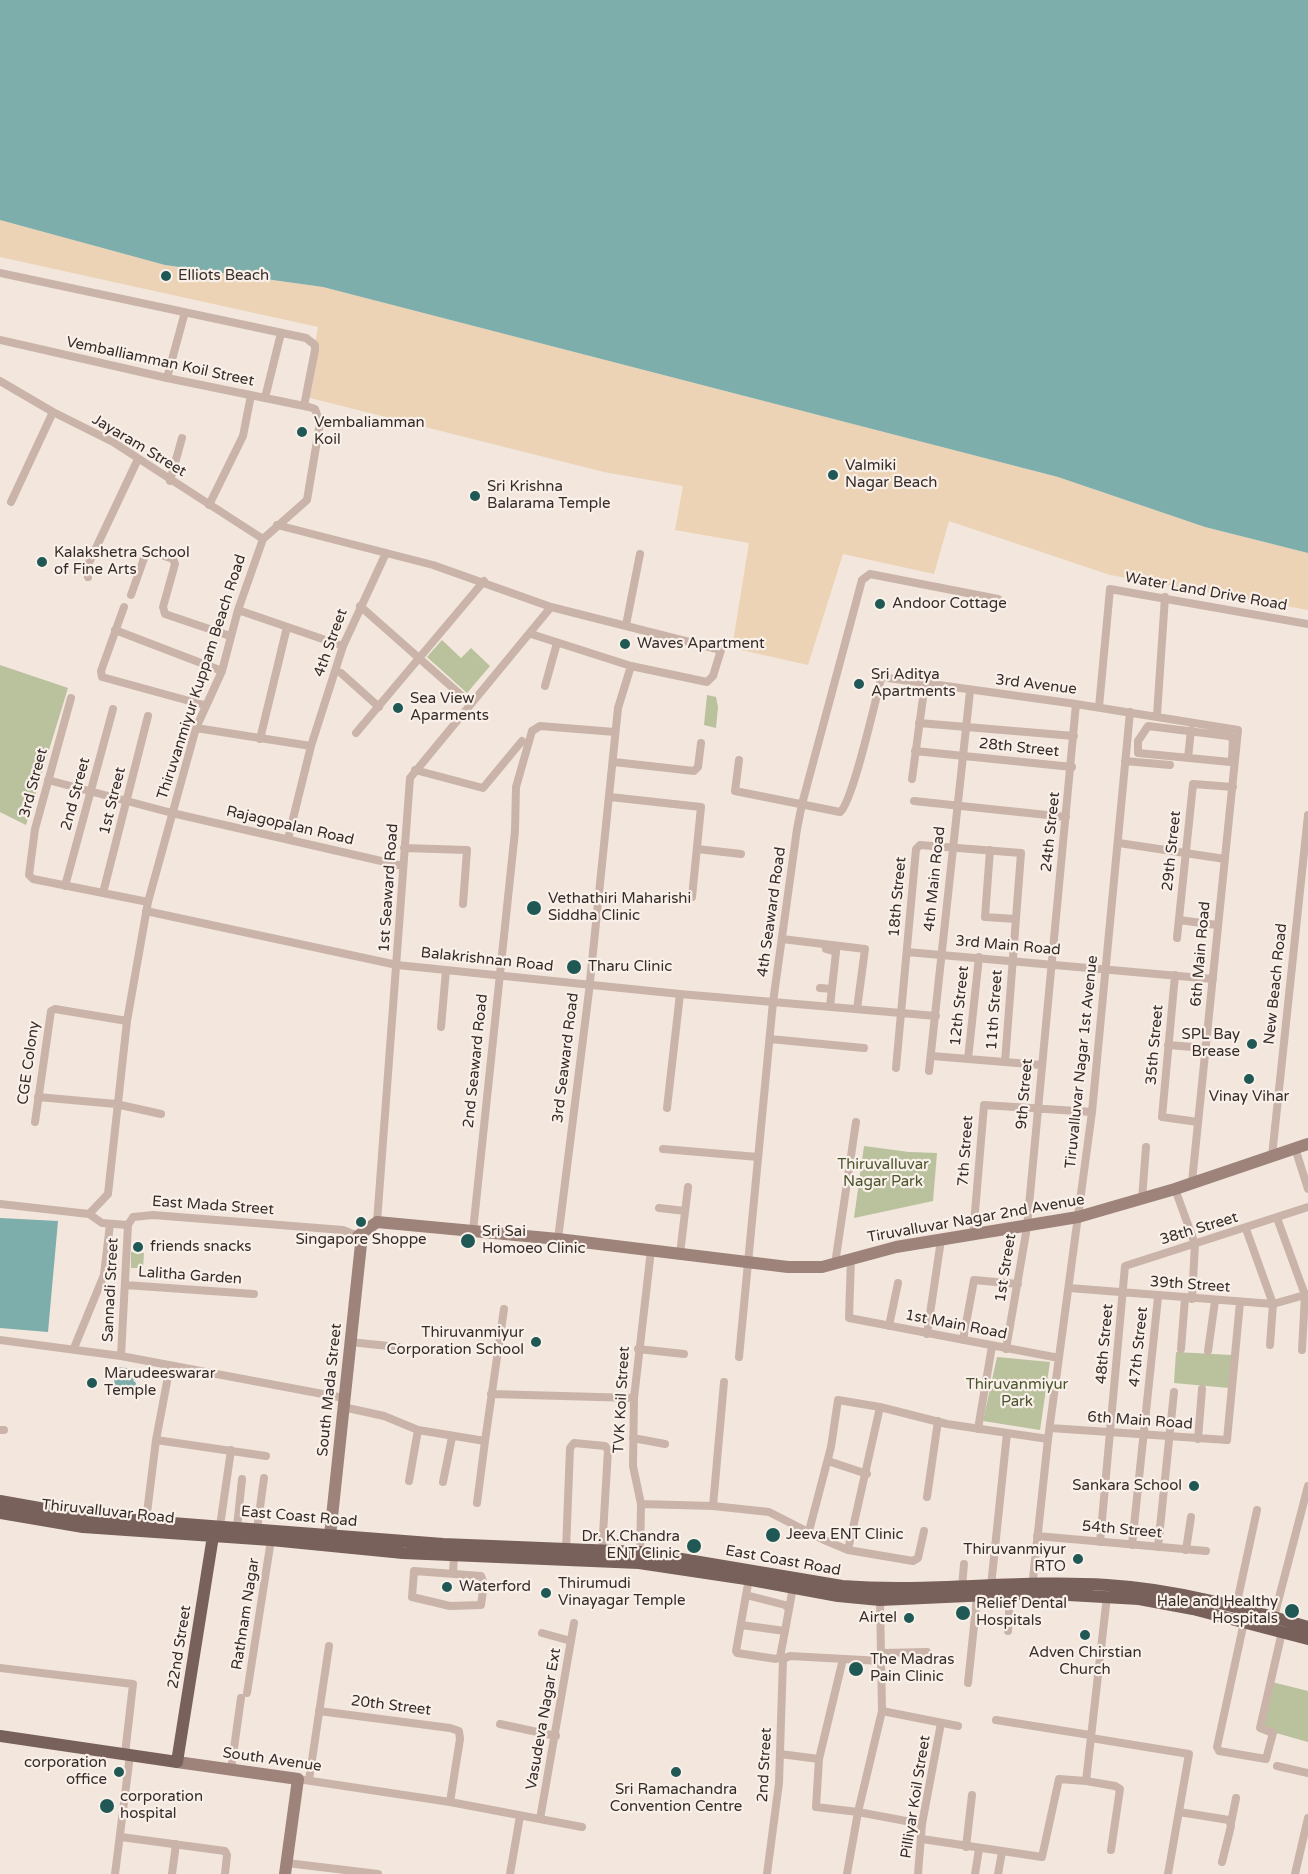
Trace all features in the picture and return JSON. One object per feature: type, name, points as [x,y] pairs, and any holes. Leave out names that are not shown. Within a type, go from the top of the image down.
[{"type":"main road","name":"East Coast Road","points":[[0,1501],[79,1515],[146,1521],[167,1528],[216,1531],[271,1540],[329,1540],[602,1551],[838,1596],[880,1600],[977,1597],[1010,1594],[1032,1588],[1106,1585],[1152,1589],[1236,1607],[1308,1627]]},
{"type":"main road","name":"Thiruvalluvar Road","points":[[0,1513],[84,1527],[167,1528]]},
{"type":"main road","name":"East Coast Road","points":[[216,1531],[237,1527],[257,1529],[451,1556],[640,1558],[842,1586],[898,1590],[991,1586],[1032,1588],[1152,1600],[1308,1639]]},
{"type":"main road","name":"22nd Street","points":[[177,1762],[216,1531]]},
{"type":"main road","name":"South Avenue","points":[[0,1736],[177,1762]]},
{"type":"street","points":[[0,273],[306,338],[315,345],[304,406]]},
{"type":"street","points":[[167,378],[185,312]]},
{"type":"street","points":[[265,398],[281,333]]},
{"type":"street","name":"Vemballiamman Koil Street","points":[[0,340],[315,409]]},
{"type":"street","name":"Jayaram Street","points":[[0,381],[52,412],[113,442],[263,539]]},
{"type":"street","points":[[209,505],[243,436],[250,395]]},
{"type":"street","name":"Thiruvanmiyur Kuppam Beach Road","points":[[89,1214],[108,1194],[116,1104],[127,1021],[147,907],[172,813],[196,728],[204,705],[222,671],[238,610],[263,539],[307,500],[320,423],[315,409]]},
{"type":"street","points":[[11,502],[52,412]]},
{"type":"street","points":[[170,481],[182,438]]},
{"type":"street","points":[[88,576],[86,569],[138,459]]},
{"type":"street","points":[[277,525],[484,581],[551,607],[721,650],[713,676],[707,682],[632,666],[531,634]]},
{"type":"street","points":[[131,595],[147,550],[173,559],[175,564],[164,607],[165,614],[230,636]]},
{"type":"street","name":"4th Street","points":[[288,839],[311,746],[343,646],[386,553]]},
{"type":"street","points":[[626,625],[640,554]]},
{"type":"street","name":"4th Seaward Road","points":[[739,1357],[773,1002],[802,804],[862,580],[866,575],[998,599]]},
{"type":"street","points":[[356,733],[420,660],[484,581]]},
{"type":"street","name":"Water Land Drive Road","points":[[1099,707],[1109,590],[1165,597],[1308,624]]},
{"type":"street","points":[[1152,726],[1165,597]]},
{"type":"street","points":[[360,606],[471,704]]},
{"type":"street","points":[[123,607],[101,671],[105,680],[204,705]]},
{"type":"street","name":"1st Seaward Road","points":[[377,1222],[410,778],[551,607]]},
{"type":"street","points":[[238,610],[343,646]]},
{"type":"street","points":[[260,739],[287,627]]},
{"type":"street","points":[[116,630],[222,671]]},
{"type":"street","points":[[545,686],[557,643]]},
{"type":"street","name":"3rd Seaward Road","points":[[558,1239],[614,762],[618,708],[632,666]]},
{"type":"street","points":[[341,673],[379,707]]},
{"type":"street","name":"3rd Avenue","points":[[802,804],[837,812],[845,808],[885,676],[970,691],[1130,712]]},
{"type":"street","points":[[912,779],[925,683]]},
{"type":"street","name":"4th Main Road","points":[[930,1071],[970,691]]},
{"type":"street","name":"3rd Street","points":[[29,877],[35,829],[72,698]]},
{"type":"street","name":"24th Street","points":[[1052,964],[1072,767],[1076,704]]},
{"type":"street","name":"2nd Street","points":[[64,885],[113,709]]},
{"type":"street","points":[[1130,712],[1154,715],[1185,727],[1233,738],[1230,762],[1138,753],[1142,732],[1152,726],[1185,727]]},
{"type":"street","name":"Tiruvalluvar Nagar 1st Avenue","points":[[1032,1588],[1048,1439],[1092,1112],[1130,712]]},
{"type":"street","name":"1st Street","points":[[103,893],[148,716]]},
{"type":"street","points":[[919,723],[1074,736]]},
{"type":"street","name":"2nd Seaward Road","points":[[473,1231],[498,975],[515,831],[516,787],[532,731],[536,726],[615,732]]},
{"type":"street","points":[[1185,727],[1188,758]]},
{"type":"street","name":"6th Main Road","points":[[1185,727],[1238,730],[1192,1182]]},
{"type":"street","points":[[196,728],[311,746]]},
{"type":"street","points":[[415,770],[483,788],[522,741]]},
{"type":"street","points":[[614,762],[694,771],[698,767],[701,743]]},
{"type":"street","name":"28th Street","points":[[915,751],[1072,767]]},
{"type":"street","points":[[739,760],[735,791],[802,804]]},
{"type":"street","points":[[1125,761],[1170,765]]},
{"type":"street","name":"Rajagopalan Road","points":[[48,780],[172,813],[403,866]]},
{"type":"street","name":"29th Street","points":[[1177,938],[1193,784],[1233,787]]},
{"type":"street","points":[[610,796],[699,806],[692,897]]},
{"type":"street","points":[[914,801],[1066,817]]},
{"type":"street","name":"New Beach Road","points":[[1272,1156],[1308,815]]},
{"type":"street","points":[[1119,843],[1225,859]]},
{"type":"street","name":"18th Street","points":[[907,952],[917,847],[954,848]]},
{"type":"street","points":[[404,848],[467,850],[463,904]]},
{"type":"street","points":[[954,848],[990,850],[986,917],[1016,919]]},
{"type":"street","points":[[697,849],[741,854]]},
{"type":"street","name":"11th Street","points":[[990,850],[1021,853],[1005,1062]]},
{"type":"street","name":"Balakrishnan Road","points":[[29,877],[397,965],[680,994],[936,1016]]},
{"type":"street","points":[[1179,920],[1217,925]]},
{"type":"street","points":[[782,942],[835,951],[830,1006]]},
{"type":"street","points":[[782,942],[864,949],[857,1009]]},
{"type":"street","points":[[896,1068],[907,952]]},
{"type":"street","name":"3rd Main Road","points":[[907,952],[1213,979]]},
{"type":"street","name":"12th Street","points":[[968,1059],[979,957]]},
{"type":"street","name":"9th Street","points":[[1027,1227],[1052,964]]},
{"type":"street","points":[[441,1027],[446,970]]},
{"type":"street","name":"35th Street","points":[[1175,975],[1163,1118],[1198,1122]]},
{"type":"street","points":[[820,988],[832,989]]},
{"type":"street","points":[[667,1108],[680,994]]},
{"type":"street","name":"CGE Colony","points":[[35,1122],[53,1009],[127,1021]]},
{"type":"street","points":[[770,1039],[864,1048]]},
{"type":"street","points":[[1168,1045],[1205,1048]]},
{"type":"street","points":[[932,1056],[1041,1065]]},
{"type":"street","points":[[38,1097],[116,1104],[161,1114]]},
{"type":"street","name":"7th Street","points":[[973,1236],[984,1105],[1038,1108]]},
{"type":"street","points":[[1038,1108],[1092,1112]]},
{"type":"street","points":[[835,1264],[856,1122]]},
{"type":"street","name":"Tiruvalluvar Nagar 2nd Avenue","points":[[377,1222],[558,1239],[788,1267],[822,1267],[851,1258],[941,1240],[1078,1217],[1175,1189],[1308,1143]]},
{"type":"street","points":[[1142,1199],[1146,1148]]},
{"type":"street","points":[[1295,1148],[1308,1189]]},
{"type":"street","points":[[663,1149],[758,1157]]},
{"type":"street","points":[[680,1254],[688,1187]]},
{"type":"street","points":[[1175,1189],[1195,1244],[1181,1349]]},
{"type":"street","name":"East Mada Street","points":[[0,1204],[89,1214],[102,1223],[111,1224],[128,1225],[133,1216],[153,1215],[343,1230],[358,1236]]},
{"type":"street","points":[[659,1208],[685,1212]]},
{"type":"street","name":"38th Street","points":[[1124,1294],[1126,1265],[1308,1208]]},
{"type":"street","points":[[1277,1218],[1307,1295],[1302,1350]]},
{"type":"street","points":[[358,1236],[377,1222]]},
{"type":"street","points":[[74,1348],[104,1275],[111,1224]]},
{"type":"street","name":"Sannadi Street","points":[[121,1356],[128,1225]]},
{"type":"street","name":"1st Street","points":[[1006,1349],[1027,1227]]},
{"type":"street","points":[[1246,1228],[1273,1304],[1270,1345]]},
{"type":"street","name":"South Mada Street","points":[[329,1540],[361,1244],[358,1236]]},
{"type":"street","points":[[927,1334],[941,1240]]},
{"type":"street","name":"TVK Koil Street","points":[[640,1558],[641,1504],[635,1484],[634,1398],[651,1250]]},
{"type":"street","name":"1st Main Road","points":[[851,1258],[848,1317],[1059,1358]]},
{"type":"street","points":[[963,1340],[974,1280],[1018,1284]]},
{"type":"street","points":[[889,1326],[898,1283]]},
{"type":"street","name":"Lalitha Garden","points":[[125,1285],[254,1294]]},
{"type":"street","name":"39th Street","points":[[1069,1288],[1158,1297],[1273,1304],[1307,1295]]},
{"type":"street","name":"48th Street","points":[[1100,1542],[1124,1294]]},
{"type":"street","name":"47th Street","points":[[1132,1545],[1158,1297]]},
{"type":"street","points":[[1208,1352],[1215,1301]]},
{"type":"street","name":"6th Main Road","points":[[1050,1428],[1227,1440],[1239,1302]]},
{"type":"street","points":[[477,1503],[504,1309]]},
{"type":"street","points":[[0,1340],[74,1348],[170,1366],[343,1403],[384,1416],[417,1430],[485,1441]]},
{"type":"street","points":[[350,1342],[398,1347]]},
{"type":"street","points":[[978,1429],[992,1346]]},
{"type":"street","points":[[638,1349],[684,1354]]},
{"type":"street","points":[[146,1521],[156,1440],[170,1366]]},
{"type":"street","points":[[713,1506],[724,1382]]},
{"type":"street","points":[[1198,1439],[1202,1389]]},
{"type":"street","points":[[1158,1547],[1174,1392]]},
{"type":"street","points":[[491,1394],[634,1398]]},
{"type":"street","points":[[809,1531],[828,1461],[837,1402],[840,1399],[938,1422],[1048,1439]]},
{"type":"street","points":[[848,1550],[867,1474],[880,1407]]},
{"type":"street","points":[[927,1497],[938,1422]]},
{"type":"street","points":[[409,1481],[417,1430]]},
{"type":"street","points":[[991,1586],[1007,1433]]},
{"type":"street","points":[[443,1482],[452,1437]]},
{"type":"street","points":[[633,1438],[665,1444]]},
{"type":"street","points":[[156,1440],[266,1456]]},
{"type":"street","points":[[566,1550],[570,1448],[574,1443],[605,1446],[608,1450],[602,1551]]},
{"type":"street","points":[[216,1531],[231,1450]]},
{"type":"street","points":[[828,1461],[867,1474]]},
{"type":"street","points":[[257,1529],[264,1478]]},
{"type":"street","points":[[237,1527],[243,1479]]},
{"type":"street","points":[[1274,1617],[1308,1486]]},
{"type":"street","points":[[641,1504],[713,1506],[769,1512],[848,1550],[915,1561],[918,1558],[924,1531]]},
{"type":"street","points":[[1236,1607],[1257,1510]]},
{"type":"street","points":[[1186,1550],[1191,1517]]},
{"type":"street","name":"54th Street","points":[[1036,1536],[1206,1551]]},
{"type":"street","name":"Rathnam Nagar","points":[[231,1770],[271,1540]]},
{"type":"street","points":[[451,1556],[451,1573]]},
{"type":"street","points":[[962,1587],[964,1564]]},
{"type":"street","points":[[414,1571],[451,1573],[481,1576],[483,1584],[481,1605],[450,1606],[411,1596],[414,1571]]},
{"type":"street","points":[[749,1579],[736,1651],[739,1654],[778,1658],[793,1587]]},
{"type":"street","points":[[1008,1630],[1010,1594]]},
{"type":"street","points":[[746,1595],[785,1605],[788,1608]]},
{"type":"street","points":[[1086,1781],[1107,1596]]},
{"type":"street","points":[[968,1683],[977,1597]]},
{"type":"street","points":[[847,1874],[858,1812],[882,1711],[880,1600]]},
{"type":"street","points":[[1244,1622],[1217,1749],[1219,1751],[1266,1759],[1273,1733],[1260,1728],[1282,1632]]},
{"type":"street","name":"Vasudeva Nagar Ext","points":[[540,1819],[574,1623]]},
{"type":"street","points":[[741,1624],[785,1631]]},
{"type":"street","points":[[542,1633],[571,1641]]},
{"type":"street","points":[[329,1646],[320,1711],[303,1780],[286,1869],[378,1874]]},
{"type":"street","points":[[922,1824],[858,1812],[817,1809],[819,1759],[843,1659],[927,1652]]},
{"type":"street","name":"2nd Street","points":[[767,1874],[777,1805],[785,1657],[843,1659]]},
{"type":"street","points":[[0,1668],[133,1684],[121,1837],[115,1874]]},
{"type":"street","name":"20th Street","points":[[320,1711],[459,1731],[460,1739],[450,1802]]},
{"type":"street","points":[[882,1711],[958,1726]]},
{"type":"street","points":[[996,1720],[1189,1754],[1168,1874]]},
{"type":"street","name":"Pilliyar Koil Street","points":[[918,1874],[922,1824],[941,1723]]},
{"type":"street","points":[[500,1724],[556,1736]]},
{"type":"street","points":[[780,1754],[819,1759]]},
{"type":"street","name":"South Avenue","points":[[177,1762],[450,1802],[582,1827]]},
{"type":"street","points":[[1277,1766],[1308,1773]]},
{"type":"street","points":[[922,1839],[1042,1857],[1059,1779],[1086,1781],[1120,1789],[1112,1850]]},
{"type":"street","points":[[966,1847],[972,1795]]},
{"type":"street","points":[[1222,1862],[1236,1798]]},
{"type":"street","points":[[1179,1812],[1231,1823]]},
{"type":"street","points":[[512,1874],[520,1816]]},
{"type":"street","points":[[1295,1874],[1308,1818]]},
{"type":"street","points":[[121,1837],[226,1852],[225,1874]]},
{"type":"street","points":[[172,1874],[176,1844]]},
{"type":"street","points":[[975,1874],[979,1849]]},
{"type":"street","points":[[998,1874],[1004,1853]]},
{"type":"street","points":[[1004,1853],[1004,1874]]},
{"type":"green space","points":[[442,640],[461,658],[471,648],[490,666],[467,693],[427,657]]},
{"type":"green space","points":[[0,665],[68,688],[26,825],[0,812]]},
{"type":"green space","points":[[707,695],[716,697],[718,707],[716,728],[704,725]]},
{"type":"green space","name":"Thiruvalluvar Nagar Park","points":[[864,1146],[937,1153],[933,1201],[854,1218]]},
{"type":"green space","points":[[131,1252],[144,1253],[143,1268],[131,1268]]},
{"type":"green space","points":[[1176,1352],[1232,1355],[1229,1388],[1174,1383]]},
{"type":"green space","name":"Thiruvanmiyur Park","points":[[997,1357],[1050,1362],[1040,1430],[983,1421]]},
{"type":"green space","points":[[1272,1682],[1308,1691],[1308,1742],[1262,1729]]},
{"type":"sand","name":"Valmiki Nagar Beach","points":[[0,220],[165,265],[323,287],[1058,477],[1205,527],[1308,553],[1308,610],[1110,575],[949,521],[934,574],[843,554],[808,665],[732,648],[749,543],[675,530],[683,486],[604,472],[306,397],[318,327],[0,257]]},
{"type":"water","points":[[0,0],[1308,0],[1308,553],[1205,527],[1058,477],[323,287],[165,265],[0,220]]},
{"type":"water","points":[[0,1218],[58,1221],[48,1332],[0,1328]]},
{"type":"water","points":[[115,1367],[138,1369],[137,1379],[133,1380],[136,1383],[135,1390],[114,1389]]},
{"type":"place","name":"Elliots Beach","points":[[166,276]]},
{"type":"place","name":"Vembaliamman Koil","points":[[302,432]]},
{"type":"place","name":"Valmiki Nagar Beach","points":[[833,475]]},
{"type":"place","name":"Sri Krishna Balarama Temple","points":[[475,496]]},
{"type":"place","name":"Kalakshetra School of Fine Arts","points":[[42,562]]},
{"type":"place","name":"Andoor Cottage","points":[[880,604]]},
{"type":"place","name":"Waves Apartment","points":[[625,644]]},
{"type":"place","name":"Sri Aditya Apartments","points":[[859,684]]},
{"type":"place","name":"Sea View Aparments","points":[[398,708]]},
{"type":"place","name":"Vethathiri Maharishi Siddha Clinic","points":[[534,908]]},
{"type":"place","name":"Tharu Clinic","points":[[574,967]]},
{"type":"place","name":"SPL Bay Brease","points":[[1252,1044]]},
{"type":"place","name":"Vinay Vihar","points":[[1249,1079]]},
{"type":"place","name":"Singapore Shoppe","points":[[361,1222]]},
{"type":"place","name":"Sri Sai Homoeo Clinic","points":[[468,1241]]},
{"type":"place","name":"friends snacks","points":[[138,1247]]},
{"type":"place","name":"Thiruvanmiyur Corporation School","points":[[536,1342]]},
{"type":"place","name":"Marudeeswarar Temple","points":[[92,1383]]},
{"type":"place","name":"Sankara School","points":[[1194,1486]]},
{"type":"place","name":"Jeeva ENT Clinic","points":[[773,1535]]},
{"type":"place","name":"Dr. K.Chandra ENT Clinic","points":[[694,1546]]},
{"type":"place","name":"Thiruvanmiyur RTO","points":[[1078,1559]]},
{"type":"place","name":"Waterford","points":[[447,1587]]},
{"type":"place","name":"Thirumudi Vinayagar Temple","points":[[546,1593]]},
{"type":"place","name":"Hale and Healthy Hospitals","points":[[1292,1611]]},
{"type":"place","name":"Relief Dental Hospitals","points":[[963,1613]]},
{"type":"place","name":"Airtel","points":[[909,1618]]},
{"type":"place","name":"Adven Chirstian Church","points":[[1085,1635]]},
{"type":"place","name":"The Madras Pain Clinic","points":[[856,1669]]},
{"type":"place","name":"corporation office","points":[[119,1772]]},
{"type":"place","name":"Sri Ramachandra Convention Centre","points":[[676,1772]]},
{"type":"place","name":"corporation hospital","points":[[107,1806]]}]
